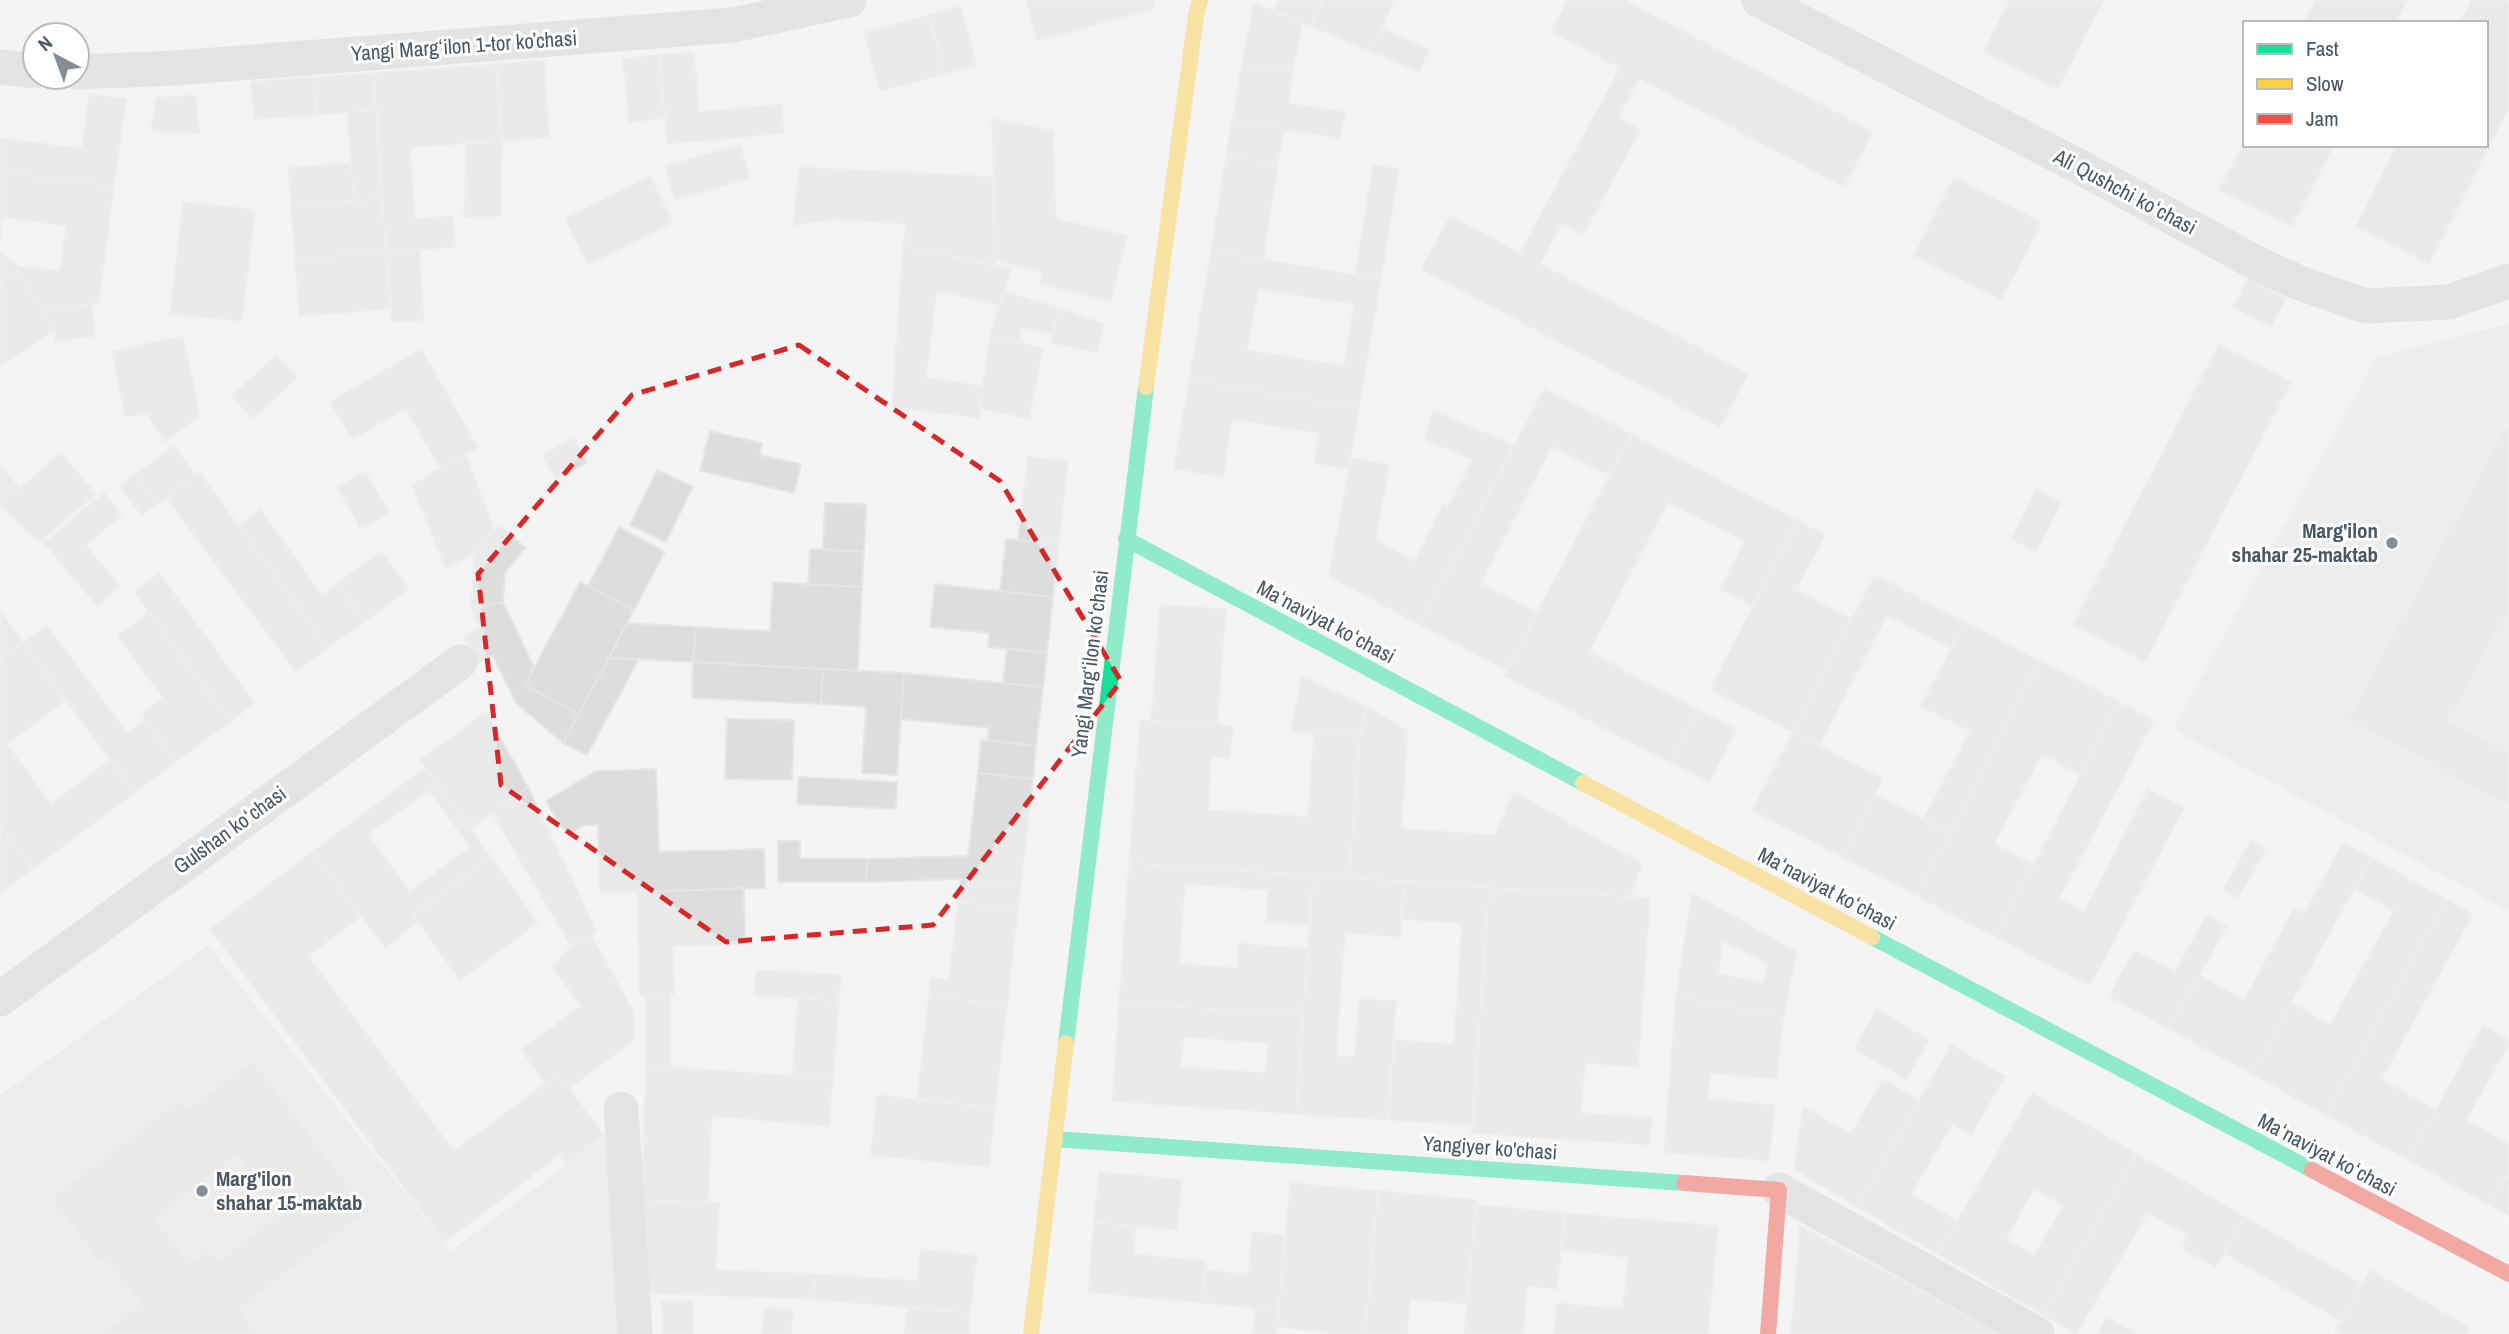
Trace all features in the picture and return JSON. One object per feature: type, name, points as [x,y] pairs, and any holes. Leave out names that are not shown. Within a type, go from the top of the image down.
[{"type":"street","name":"Yangi Margʻilon 1-tor koʼchasi","points":[[91,71],[175,68],[733,25],[849,0]]},
{"type":"street","name":"Yangi Margʻilon koʻchasi","points":[[1031,1334],[1126,539],[1200,0]]},
{"type":"street","name":"Ali Qushchi koʻchasi","points":[[1759,0],[2082,168],[2258,264],[2297,282],[2366,306],[2449,302],[2509,281]]},
{"type":"street","points":[[0,67],[21,69]]},
{"type":"street","name":"Maʻnaviyat koʻchasi","points":[[1126,539],[2169,1096],[2509,1273]]},
{"type":"street","name":"Gulshan koʻchasi","points":[[0,999],[460,662]]},
{"type":"street","points":[[621,1109],[635,1334]]},
{"type":"street","name":"Yangiyer ko'chasi","points":[[1055,1139],[1779,1190]]},
{"type":"street","points":[[1768,1334],[1779,1190],[2037,1334]]},
{"type":"highlighted area","points":[[799,345],[1000,481],[1121,681],[933,925],[726,942],[501,785],[478,574],[632,395]]},
{"type":"shaded area","name":"Marg'ilon shahar 25-maktab","points":[[2509,324],[2509,911],[2173,729],[2376,358]]},
{"type":"shaded area","name":"Marg'ilon shahar 15-maktab","points":[[208,945],[451,1251],[611,1132],[620,1334],[0,1334],[0,1095]]},
{"type":"building","points":[[1026,0],[1129,0],[1133,14],[1037,41]]},
{"type":"building","points":[[1129,0],[1153,0],[1155,9],[1133,14]]},
{"type":"building","points":[[1279,0],[1322,2],[1311,26],[1274,10]]},
{"type":"building","points":[[1323,0],[1394,0],[1372,52],[1311,26]]},
{"type":"building","points":[[1568,0],[1624,0],[1873,132],[1844,187],[1639,78],[1618,118],[1640,130],[1584,234],[1562,223],[1540,264],[1748,374],[1720,427],[1421,269],[1450,216],[1520,253],[1620,68],[1551,31]]},
{"type":"building","points":[[2010,0],[2104,0],[2057,90],[1983,52]]},
{"type":"building","points":[[2316,0],[2407,0],[2397,21],[2305,21]]},
{"type":"building","points":[[2472,0],[2504,0],[2509,3],[2509,108],[2429,264],[2356,227],[2396,147],[2488,147],[2488,21],[2461,21]]},
{"type":"building","points":[[1254,3],[1302,22],[1293,71],[1242,63]]},
{"type":"building","points":[[960,6],[977,65],[945,74],[929,15]]},
{"type":"building","points":[[929,15],[945,74],[880,91],[864,33]]},
{"type":"building","points":[[1382,29],[1429,49],[1419,72],[1372,52]]},
{"type":"building","points":[[694,52],[699,112],[782,104],[784,133],[667,144],[659,55]]},
{"type":"building","points":[[659,55],[665,118],[629,122],[623,59]]},
{"type":"building","points":[[544,60],[549,137],[502,141],[496,64]]},
{"type":"building","points":[[1242,63],[1293,71],[1288,103],[1345,112],[1340,138],[1232,121]]},
{"type":"building","points":[[496,64],[502,141],[410,147],[415,219],[453,216],[455,247],[386,252],[374,73]]},
{"type":"building","points":[[374,73],[376,110],[316,115],[314,77]]},
{"type":"building","points":[[314,77],[316,115],[254,119],[251,82]]},
{"type":"building","points":[[89,94],[126,99],[114,186],[0,172],[0,138],[82,149]]},
{"type":"building","points":[[196,95],[199,133],[151,131],[156,98]]},
{"type":"building","points":[[376,110],[382,199],[354,201],[347,112]]},
{"type":"building","points":[[992,119],[1053,131],[1056,219],[1127,236],[1111,301],[1039,283],[1042,272],[995,260]]},
{"type":"building","points":[[1232,121],[1284,129],[1278,164],[1226,156]]},
{"type":"building","points":[[502,141],[501,216],[464,217],[466,144]]},
{"type":"building","points":[[2243,144],[2243,147],[2333,147],[2292,227],[2219,190]]},
{"type":"building","points":[[740,145],[750,178],[675,200],[665,166]]},
{"type":"building","points":[[1226,156],[1278,164],[1263,260],[1211,251]]},
{"type":"building","points":[[351,163],[354,201],[291,205],[288,168]]},
{"type":"building","points":[[1373,165],[1399,169],[1381,279],[1355,275]]},
{"type":"building","points":[[799,167],[993,177],[995,265],[903,246],[906,224],[835,219],[793,225]]},
{"type":"building","points":[[0,172],[114,186],[99,303],[42,310],[17,271],[0,282],[0,253],[20,267],[60,271],[66,226],[3,217],[0,239]]},
{"type":"building","points":[[650,176],[673,223],[588,265],[565,219]]},
{"type":"building","points":[[1954,177],[2042,223],[2001,300],[1914,255]]},
{"type":"building","points":[[382,199],[386,252],[295,259],[291,205]]},
{"type":"building","points":[[183,202],[255,210],[242,321],[170,314]]},
{"type":"building","points":[[903,246],[1011,269],[1000,306],[937,290],[926,378],[983,386],[979,418],[892,407]]},
{"type":"building","points":[[419,250],[424,320],[392,322],[386,252]]},
{"type":"building","points":[[1211,251],[1381,279],[1359,408],[1189,380]],"holes":[[[1258,289],[1354,304],[1344,366],[1247,350]]]},
{"type":"building","points":[[386,252],[390,309],[299,316],[295,259]]},
{"type":"building","points":[[17,271],[55,330],[0,366],[0,282]]},
{"type":"building","points":[[2248,279],[2286,298],[2271,327],[2233,307]]},
{"type":"building","points":[[1004,291],[1058,308],[1053,334],[1021,327],[1018,342],[990,335]]},
{"type":"building","points":[[92,304],[95,336],[55,341],[55,330],[42,310]]},
{"type":"building","points":[[1058,308],[1104,324],[1097,353],[1051,342]]},
{"type":"building","points":[[990,335],[1043,348],[1029,419],[980,408]]},
{"type":"building","points":[[183,336],[200,416],[164,442],[148,414],[125,417],[112,352]]},
{"type":"building","points":[[2219,344],[2291,382],[2145,662],[2073,625]]},
{"type":"building","points":[[421,349],[478,448],[441,469],[406,409],[352,439],[330,402]]},
{"type":"building","points":[[276,355],[297,378],[253,419],[232,396]]},
{"type":"building","points":[[1189,380],[1359,408],[1349,469],[1314,463],[1319,433],[1232,419],[1223,477],[1174,469]]},
{"type":"building","points":[[1544,389],[1631,434],[1609,475],[1552,446],[1481,583],[1537,612],[1507,670],[1420,625]]},
{"type":"building","points":[[1433,411],[1514,445],[1420,625],[1329,576],[1351,458],[1389,465],[1376,540],[1415,562],[1443,504],[1448,507],[1473,459],[1424,440]]},
{"type":"building","points":[[2509,420],[2509,610],[2449,720],[2509,753],[2509,807],[2347,719]]},
{"type":"building","points":[[710,431],[762,443],[760,455],[801,464],[794,493],[700,471]]},
{"type":"building","points":[[1631,434],[1798,521],[1753,606],[1720,589],[1745,541],[1668,502],[1589,652],[1699,710],[1671,763],[1504,676]]},
{"type":"building","points":[[574,438],[587,463],[556,479],[542,455]]},
{"type":"building","points":[[174,446],[196,475],[158,504],[135,474]]},
{"type":"building","points":[[61,453],[96,494],[39,542],[0,505]]},
{"type":"building","points":[[466,454],[494,530],[474,554],[446,569],[412,485]]},
{"type":"building","points":[[1028,457],[1068,461],[1059,544],[1018,540]]},
{"type":"building","points":[[0,464],[19,488],[0,505]]},
{"type":"building","points":[[657,470],[693,487],[666,542],[630,525]]},
{"type":"building","points":[[365,471],[389,513],[361,529],[337,487]]},
{"type":"building","points":[[200,473],[328,648],[296,672],[166,497]]},
{"type":"building","points":[[135,474],[158,504],[141,515],[120,486]]},
{"type":"building","points":[[2036,489],[2061,502],[2036,552],[2011,539]]},
{"type":"building","points":[[104,493],[122,515],[86,545],[120,587],[97,606],[44,543]]},
{"type":"building","points":[[825,503],[866,504],[864,552],[823,549]]},
{"type":"building","points":[[260,509],[322,595],[337,584],[365,621],[328,648],[238,525]]},
{"type":"building","points":[[1798,521],[1825,535],[1796,590],[1852,619],[1793,732],[1710,689]]},
{"type":"building","points":[[499,525],[526,548],[505,572],[503,602],[471,609],[474,554]]},
{"type":"building","points":[[619,527],[665,552],[634,610],[588,586]]},
{"type":"building","points":[[1006,539],[1059,544],[1053,597],[1000,591]]},
{"type":"building","points":[[810,549],[864,552],[862,587],[808,584]]},
{"type":"building","points":[[382,551],[409,589],[365,621],[337,584]]},
{"type":"building","points":[[159,573],[255,703],[230,722],[134,592]]},
{"type":"building","points":[[1875,575],[1965,622],[1951,648],[1887,615],[1819,746],[1793,732]]},
{"type":"building","points":[[580,582],[634,610],[579,714],[525,685]]},
{"type":"building","points":[[773,582],[862,587],[858,671],[693,662],[696,627],[770,631]]},
{"type":"building","points":[[935,584],[1053,597],[1047,653],[988,647],[989,633],[930,627]]},
{"type":"building","points":[[503,602],[534,667],[525,685],[579,714],[563,743],[517,704],[493,656],[476,664],[463,636],[480,627],[471,609]]},
{"type":"building","points":[[1160,605],[1226,609],[1217,725],[1151,721]]},
{"type":"building","points":[[0,610],[23,642],[0,659]]},
{"type":"building","points":[[149,612],[230,722],[176,762],[141,714],[163,698],[117,636]]},
{"type":"building","points":[[1965,622],[2040,661],[1950,833],[1923,820],[1970,731],[1921,706]]},
{"type":"building","points":[[627,623],[696,627],[693,662],[609,658]]},
{"type":"building","points":[[47,625],[127,733],[145,720],[176,762],[135,793],[23,642]]},
{"type":"building","points":[[23,642],[66,700],[0,749],[0,659]]},
{"type":"building","points":[[1007,648],[1047,653],[1043,687],[1003,683]]},
{"type":"building","points":[[609,658],[639,659],[587,755],[563,743]]},
{"type":"building","points":[[2040,661],[2119,702],[2081,775],[2042,754],[1994,844],[2034,864],[1996,937],[1917,896]]},
{"type":"building","points":[[693,662],[823,669],[821,704],[692,698]]},
{"type":"building","points":[[823,669],[904,673],[897,775],[862,773],[866,707],[821,704]]},
{"type":"building","points":[[904,673],[1043,687],[1036,746],[987,740],[989,728],[901,719]]},
{"type":"building","points":[[1302,677],[1366,706],[1360,735],[1291,731]]},
{"type":"building","points":[[2119,702],[2154,720],[2059,899],[2084,912],[2148,789],[2184,808],[2090,986],[1996,937]]},
{"type":"building","points":[[1366,706],[1408,731],[1401,829],[1495,835],[1514,792],[1642,864],[1630,897],[1349,878],[1360,735]]},
{"type":"building","points":[[1699,710],[1737,729],[1709,782],[1671,763]]},
{"type":"building","points":[[486,712],[528,787],[470,829],[420,760]]},
{"type":"building","points":[[727,719],[794,720],[792,780],[725,779]]},
{"type":"building","points":[[1140,720],[1233,726],[1230,758],[1211,757],[1208,810],[1308,817],[1314,732],[1360,735],[1349,878],[1129,863]]},
{"type":"building","points":[[1793,732],[1883,779],[1842,857],[1752,810]]},
{"type":"building","points":[[981,740],[1036,746],[1033,779],[978,773]]},
{"type":"building","points":[[7,744],[51,804],[110,760],[135,793],[33,868],[0,824],[0,749]]},
{"type":"building","points":[[425,768],[491,857],[413,915],[418,922],[385,948],[313,851]],"holes":[[[429,790],[470,847],[410,892],[368,834]]]},
{"type":"building","points":[[656,769],[659,852],[764,849],[765,888],[600,893],[598,825],[585,825],[567,836],[546,801],[596,771]]},
{"type":"building","points":[[978,773],[1033,779],[1021,885],[961,879],[866,882],[867,859],[968,856]]},
{"type":"building","points":[[799,777],[897,782],[896,809],[797,804]]},
{"type":"building","points":[[528,787],[597,932],[571,946],[492,813]]},
{"type":"building","points":[[1875,794],[1950,833],[1917,896],[1842,857]]},
{"type":"building","points":[[0,824],[33,868],[0,893]]},
{"type":"building","points":[[2251,840],[2266,849],[2238,898],[2223,890]]},
{"type":"building","points":[[778,841],[800,841],[800,858],[867,859],[866,882],[778,882]]},
{"type":"building","points":[[2343,843],[2371,858],[2252,1074],[2169,1029],[2199,975],[2244,1000],[2294,909],[2304,914]]},
{"type":"building","points":[[313,851],[361,916],[308,956],[454,1151],[558,1074],[604,1135],[566,1164],[559,1155],[445,1242],[210,929]]},
{"type":"building","points":[[491,857],[538,923],[460,980],[413,915]]},
{"type":"building","points":[[2371,858],[2446,899],[2326,1115],[2252,1074],[2291,1003],[2330,1025],[2394,911],[2355,889]]},
{"type":"building","points":[[1129,863],[1313,876],[1310,925],[1266,922],[1268,890],[1185,884],[1179,964],[1237,968],[1238,943],[1308,949],[1303,1015],[1119,1003]]},
{"type":"building","points":[[1313,876],[1404,881],[1400,937],[1345,933],[1336,1056],[1355,1057],[1359,999],[1396,1001],[1388,1120],[1296,1114]]},
{"type":"building","points":[[961,879],[1021,885],[1018,909],[958,902]]},
{"type":"building","points":[[1404,881],[1489,888],[1472,1125],[1388,1120],[1394,1040],[1454,1044],[1462,923],[1401,919]]},
{"type":"building","points":[[744,888],[745,944],[673,946],[674,994],[640,995],[637,892]]},
{"type":"building","points":[[1489,888],[1650,898],[1638,1067],[1585,1063],[1581,1113],[1652,1118],[1650,1145],[1472,1133]]},
{"type":"building","points":[[1692,893],[1797,952],[1783,1018],[1676,996]],"holes":[[[1722,941],[1768,963],[1764,983],[1719,974]]]},
{"type":"building","points":[[2446,899],[2473,914],[2381,1080],[2436,1110],[2408,1160],[2326,1115]]},
{"type":"building","points":[[958,902],[1018,909],[1007,1005],[929,996],[931,978],[949,980]]},
{"type":"building","points":[[2207,915],[2227,926],[2169,1029],[2109,996],[2134,950],[2175,972]]},
{"type":"building","points":[[591,935],[634,1012],[634,1040],[569,1088],[558,1074],[545,1083],[521,1050],[581,1006],[552,966],[571,946]]},
{"type":"building","points":[[756,970],[841,975],[839,1001],[754,995]]},
{"type":"building","points":[[670,994],[671,1067],[646,1066],[646,995]]},
{"type":"building","points":[[929,996],[1007,1005],[995,1108],[917,1099]]},
{"type":"building","points":[[1676,996],[1783,1018],[1777,1079],[1710,1073],[1707,1099],[1775,1105],[1769,1161],[1664,1152]]},
{"type":"building","points":[[798,998],[839,1001],[833,1078],[792,1075]]},
{"type":"building","points":[[1119,1003],[1303,1015],[1296,1114],[1112,1101]],"holes":[[[1184,1037],[1268,1043],[1265,1073],[1181,1067]]]},
{"type":"building","points":[[1877,1009],[1929,1040],[1906,1079],[1854,1049]]},
{"type":"building","points":[[2483,1025],[2509,1040],[2466,1120],[2509,1144],[2509,1171],[2490,1205],[2408,1160]]},
{"type":"building","points":[[1951,1045],[2005,1076],[1971,1135],[1952,1124],[1911,1194],[1957,1221],[1938,1254],[1857,1207]]},
{"type":"building","points":[[253,1060],[369,1211],[239,1309],[258,1334],[100,1334],[140,1304],[106,1259],[100,1263],[50,1198],[180,1099],[188,1108]],"holes":[[[237,1156],[281,1212],[218,1261],[209,1249],[190,1263],[156,1219]]]},
{"type":"building","points":[[646,1066],[833,1078],[829,1126],[712,1116],[708,1203],[641,1200]]},
{"type":"building","points":[[1883,1079],[1919,1100],[1857,1207],[1794,1169],[1803,1107],[1851,1134]]},
{"type":"building","points":[[2032,1093],[2137,1154],[2043,1315],[1938,1254]],"holes":[[[2034,1189],[2063,1206],[2034,1256],[2006,1239]]]},
{"type":"building","points":[[877,1095],[995,1108],[989,1167],[871,1155]]},
{"type":"building","points":[[2137,1154],[2245,1217],[2216,1267],[2182,1248],[2188,1236],[2148,1213],[2076,1334],[2043,1315]]},
{"type":"building","points":[[2509,1171],[2509,1216],[2490,1205]]},
{"type":"building","points":[[1099,1172],[1182,1180],[1177,1230],[1094,1222]]},
{"type":"building","points":[[1290,1183],[1378,1191],[1365,1334],[1277,1327]]},
{"type":"building","points":[[1378,1191],[1477,1200],[1466,1304],[1410,1299],[1407,1334],[1365,1334]]},
{"type":"building","points":[[641,1200],[719,1203],[716,1270],[816,1274],[813,1299],[636,1293]]},
{"type":"building","points":[[1476,1205],[1565,1213],[1557,1289],[1527,1286],[1523,1334],[1464,1334]]},
{"type":"building","points":[[1565,1213],[1718,1226],[1708,1334],[1554,1334],[1557,1303],[1623,1309],[1628,1257],[1561,1250]]},
{"type":"building","points":[[2245,1217],[2362,1284],[2341,1321],[2224,1253]]},
{"type":"building","points":[[1094,1222],[1136,1226],[1134,1254],[1206,1261],[1202,1303],[1088,1292]]},
{"type":"building","points":[[1800,1226],[2002,1334],[1791,1334]]},
{"type":"building","points":[[1252,1232],[1285,1235],[1279,1310],[1202,1303],[1205,1270],[1248,1274]]},
{"type":"building","points":[[921,1249],[977,1256],[970,1313],[813,1299],[816,1274],[917,1281]]},
{"type":"building","points":[[2370,1270],[2469,1327],[2465,1334],[2342,1334],[2335,1330]]},
{"type":"building","points":[[662,1301],[693,1301],[693,1334],[663,1334]]},
{"type":"building","points":[[765,1308],[793,1310],[791,1334],[762,1334]]},
{"type":"building","points":[[907,1308],[970,1313],[968,1334],[904,1334]]},
{"type":"building","points":[[1255,1308],[1279,1310],[1276,1334],[1253,1334]]},
{"type":"building","points":[[2107,1317],[2136,1334],[2097,1334]]},
{"type":"traffic: fast","points":[[1066,1043],[1146,387]]},
{"type":"traffic: fast","points":[[1126,539],[1583,783]]},
{"type":"traffic: fast","points":[[1872,937],[2312,1170]]},
{"type":"traffic: fast","points":[[1055,1139],[1684,1183]]},
{"type":"traffic: slow","points":[[1146,387],[1200,0]]},
{"type":"traffic: slow","points":[[1583,783],[1872,937]]},
{"type":"traffic: slow","points":[[1031,1334],[1066,1043]]},
{"type":"traffic: jam","points":[[2312,1170],[2509,1274]]},
{"type":"traffic: jam","points":[[1684,1183],[1779,1190],[1768,1334]]},
{"type":"place","name":"Marg'ilon shahar 25-maktab","points":[[2392,543]]},
{"type":"place","name":"Marg'ilon shahar 15-maktab","points":[[202,1191]]}]
